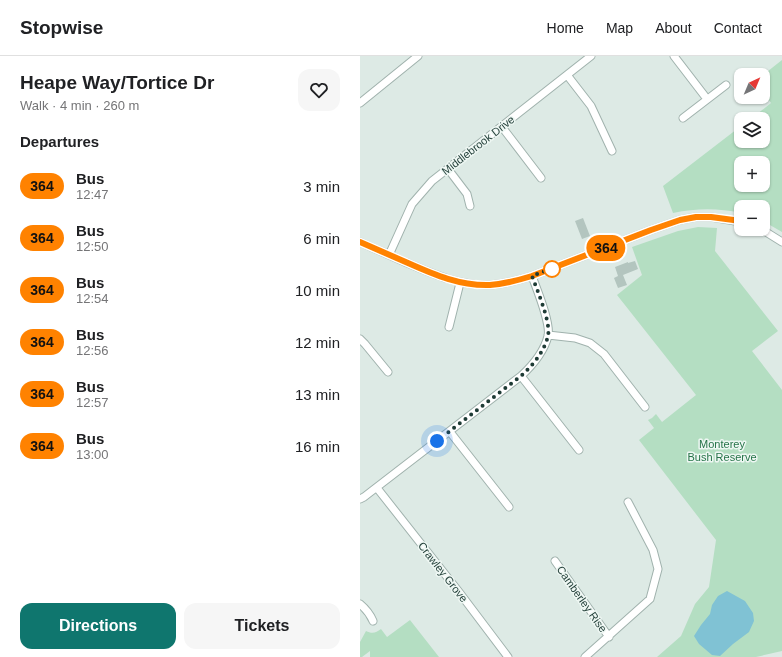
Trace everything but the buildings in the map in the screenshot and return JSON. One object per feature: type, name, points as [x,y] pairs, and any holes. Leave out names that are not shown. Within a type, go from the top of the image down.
[{"type":"street","points":[[360,103],[418,56]]},
{"type":"street","name":"Middlebrook Drive","points":[[389,254],[412,204],[432,181],[591,56]]},
{"type":"street","points":[[674,56],[707,99]]},
{"type":"street","points":[[567,75],[591,106],[612,151]]},
{"type":"street","points":[[683,118],[726,85]]},
{"type":"street","points":[[502,127],[541,178]]},
{"type":"street","points":[[448,169],[467,194],[470,206]]},
{"type":"street","points":[[360,242],[438,276],[460,283],[492,285],[517,281],[532,276],[680,220],[696,217],[711,217],[734,221]]},
{"type":"street","points":[[770,234],[782,242]]},
{"type":"street","points":[[360,500],[521,376],[529,369],[540,355],[548,335],[547,318],[532,276]]},
{"type":"street","points":[[449,327],[460,283]]},
{"type":"street","points":[[548,335],[575,338],[590,343],[604,354],[645,407]]},
{"type":"street","points":[[360,339],[388,372]]},
{"type":"street","points":[[521,376],[579,450]]},
{"type":"street","points":[[450,432],[509,507]]},
{"type":"street","name":"Crawley Grove","points":[[377,488],[508,657]]},
{"type":"street","points":[[585,657],[650,599],[658,569],[653,550],[628,502]]},
{"type":"street","name":"Camberley Rise","points":[[555,561],[608,637]]},
{"type":"street","points":[[360,604],[365,608],[373,622]]},
{"type":"green space","points":[[782,60],[782,232],[770,225],[770,200],[734,200],[734,212],[707,209],[673,213],[663,186],[734,131],[734,148],[770,148],[770,112],[760,112],[771,103],[770,69]]},
{"type":"green space","name":"Monterey Bush Reserve","points":[[698,227],[717,228],[715,251],[778,331],[752,351],[782,390],[782,651],[756,657],[657,657],[681,636],[695,604],[709,587],[716,540],[639,440],[654,428],[648,420],[656,414],[662,422],[696,395],[617,295],[642,275],[632,247],[678,231]]},
{"type":"green space","points":[[410,620],[439,657],[370,657],[370,651],[360,657],[360,642],[366,631],[374,633],[381,629],[387,637]]},
{"type":"water","points":[[727,591],[745,601],[753,613],[754,621],[749,632],[720,656],[712,655],[699,644],[694,636],[710,614],[712,605],[718,596]]},
{"type":"bus line","name":"364","points":[[360,242],[438,276],[460,283],[492,285],[517,281],[532,276],[680,220],[696,217],[711,217],[734,220]]},
{"type":"route","points":[[437,441],[521,376],[529,369],[540,355],[548,335],[547,318],[532,276],[558,266],[552,269]]}]
